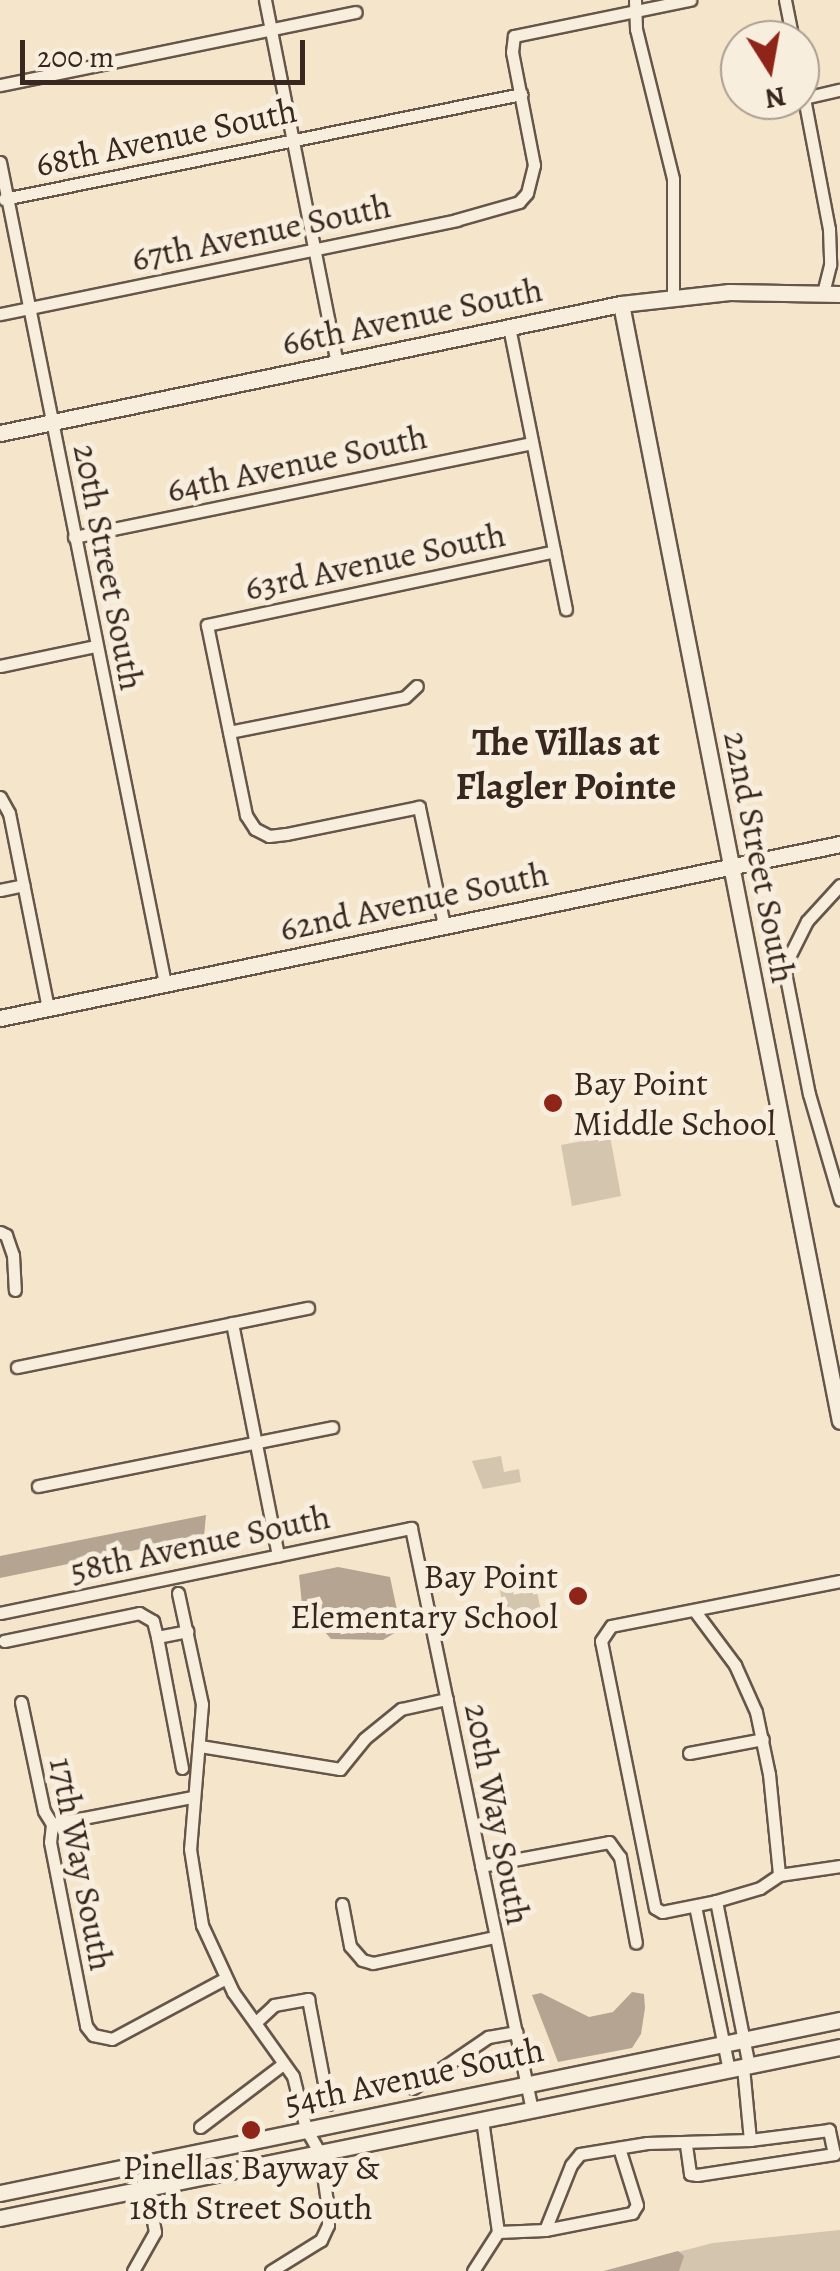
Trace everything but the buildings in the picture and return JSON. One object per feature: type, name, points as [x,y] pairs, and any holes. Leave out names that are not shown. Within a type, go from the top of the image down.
[{"type":"street","points":[[265,0],[337,362]]},
{"type":"street","points":[[520,94],[512,52],[514,36],[636,5],[690,0]]},
{"type":"street","points":[[636,5],[636,29],[674,179],[672,297]]},
{"type":"street","points":[[0,84],[356,12]]},
{"type":"street","name":"68th Avenue South","points":[[4,199],[520,94]]},
{"type":"street","name":"67th Avenue South","points":[[0,314],[502,209],[527,193],[534,165],[520,94]]},
{"type":"street","points":[[809,120],[834,228],[832,293]]},
{"type":"street","name":"20th Street South","points":[[0,162],[4,199],[165,983]]},
{"type":"street","name":"66th Avenue South","points":[[0,433],[621,304],[778,290],[832,293]]},
{"type":"street","name":"22nd Street South","points":[[621,304],[840,1421]]},
{"type":"street","points":[[509,327],[566,608]]},
{"type":"street","name":"64th Avenue South","points":[[74,537],[531,443]]},
{"type":"street","name":"63rd Avenue South","points":[[229,732],[207,625],[554,551]]},
{"type":"street","points":[[0,666],[96,646]]},
{"type":"street","points":[[417,686],[405,697],[229,732],[246,815],[255,829],[269,836],[419,807],[444,925]]},
{"type":"street","points":[[0,798],[9,814],[48,1008]]},
{"type":"street","name":"62nd Avenue South","points":[[0,1018],[840,844]]},
{"type":"street","points":[[0,890],[24,885]]},
{"type":"street","points":[[840,886],[807,922],[784,967],[809,1094],[840,1200]]},
{"type":"street","points":[[0,1232],[6,1235],[14,1254],[14,1290]]},
{"type":"street","points":[[17,1367],[308,1308]]},
{"type":"street","points":[[232,1324],[278,1556]]},
{"type":"street","points":[[38,1486],[332,1427]]},
{"type":"street","name":"58th Avenue South","points":[[0,1613],[411,1528]]},
{"type":"street","name":"20th Way South","points":[[411,1528],[532,2110]]},
{"type":"street","points":[[840,1581],[604,1631],[601,1640],[650,1896],[662,1912],[716,1902],[760,1888],[780,1875],[840,1866]]},
{"type":"street","points":[[178,1593],[202,1704],[190,1849],[199,1909],[226,1978],[292,2076],[306,2129],[320,2153],[328,2225],[321,2240],[271,2271]]},
{"type":"street","points":[[694,1610],[736,1665],[763,1739],[780,1875]]},
{"type":"street","points":[[4,1641],[139,1613],[153,1622],[182,1768]]},
{"type":"street","points":[[158,1637],[188,1632]]},
{"type":"street","points":[[200,1746],[340,1769],[364,1739],[401,1708],[446,1699]]},
{"type":"street","name":"17th Way South","points":[[21,1702],[44,1810],[52,1824],[58,1879],[86,2026],[93,2035],[112,2039],[226,1978]]},
{"type":"street","points":[[689,1753],[763,1739]]},
{"type":"street","points":[[52,1824],[192,1797]]},
{"type":"street","points":[[480,1866],[610,1842],[620,1856],[636,1943]]},
{"type":"street","points":[[716,1902],[744,2039],[741,2067],[750,2140]]},
{"type":"street","points":[[342,1904],[350,1946],[362,1960],[373,1962],[494,1937]]},
{"type":"street","points":[[695,1906],[724,2043],[741,2067]]},
{"type":"street","points":[[256,2022],[274,2005],[308,2000],[328,2104]]},
{"type":"street","name":"54th Avenue South","points":[[0,2193],[840,2020]]},
{"type":"street","points":[[414,2088],[488,2037],[517,2032]]},
{"type":"street","name":"54th Avenue South","points":[[0,2218],[840,2047]]},
{"type":"street","points":[[200,2127],[283,2064]]},
{"type":"street","points":[[474,2271],[495,2238],[482,2120]]},
{"type":"street","points":[[545,2230],[571,2166],[580,2154],[828,2130],[834,2154],[697,2175],[690,2174],[686,2144]]},
{"type":"street","points":[[495,2238],[632,2213],[637,2205],[619,2148]]},
{"type":"street","points":[[133,2271],[155,2232],[147,2188]]},
{"type":"shaded area","points":[[610,1136],[621,1196],[572,1206],[561,1145]]},
{"type":"shaded area","points":[[501,1456],[504,1472],[519,1469],[521,1482],[483,1489],[472,1461]]},
{"type":"shaded area","points":[[206,1515],[204,1536],[0,1578],[0,1556]]},
{"type":"shaded area","points":[[338,1567],[390,1577],[401,1629],[383,1640],[331,1639],[318,1624],[304,1624],[299,1575]]},
{"type":"shaded area","points":[[534,1579],[544,1624],[508,1631],[499,1586]]},
{"type":"shaded area","points":[[632,1992],[644,1994],[645,2008],[641,2034],[632,2048],[558,2062],[532,1995],[541,1993],[589,2017],[613,2012]]},
{"type":"shaded area","points":[[840,2230],[840,2271],[604,2271],[713,2243]]},
{"type":"shaded area","points":[[678,2251],[684,2256],[679,2271],[604,2271]]},
{"type":"place","name":"Bay Point Middle School","points":[[553,1103]]},
{"type":"place","name":"Bay Point Elementary School","points":[[578,1596]]},
{"type":"place","name":"Pinellas Bayway & 18th Street South","points":[[251,2130]]},
{"type":"district","name":"The Villas at Flagler Pointe","points":[[566,764]]}]
